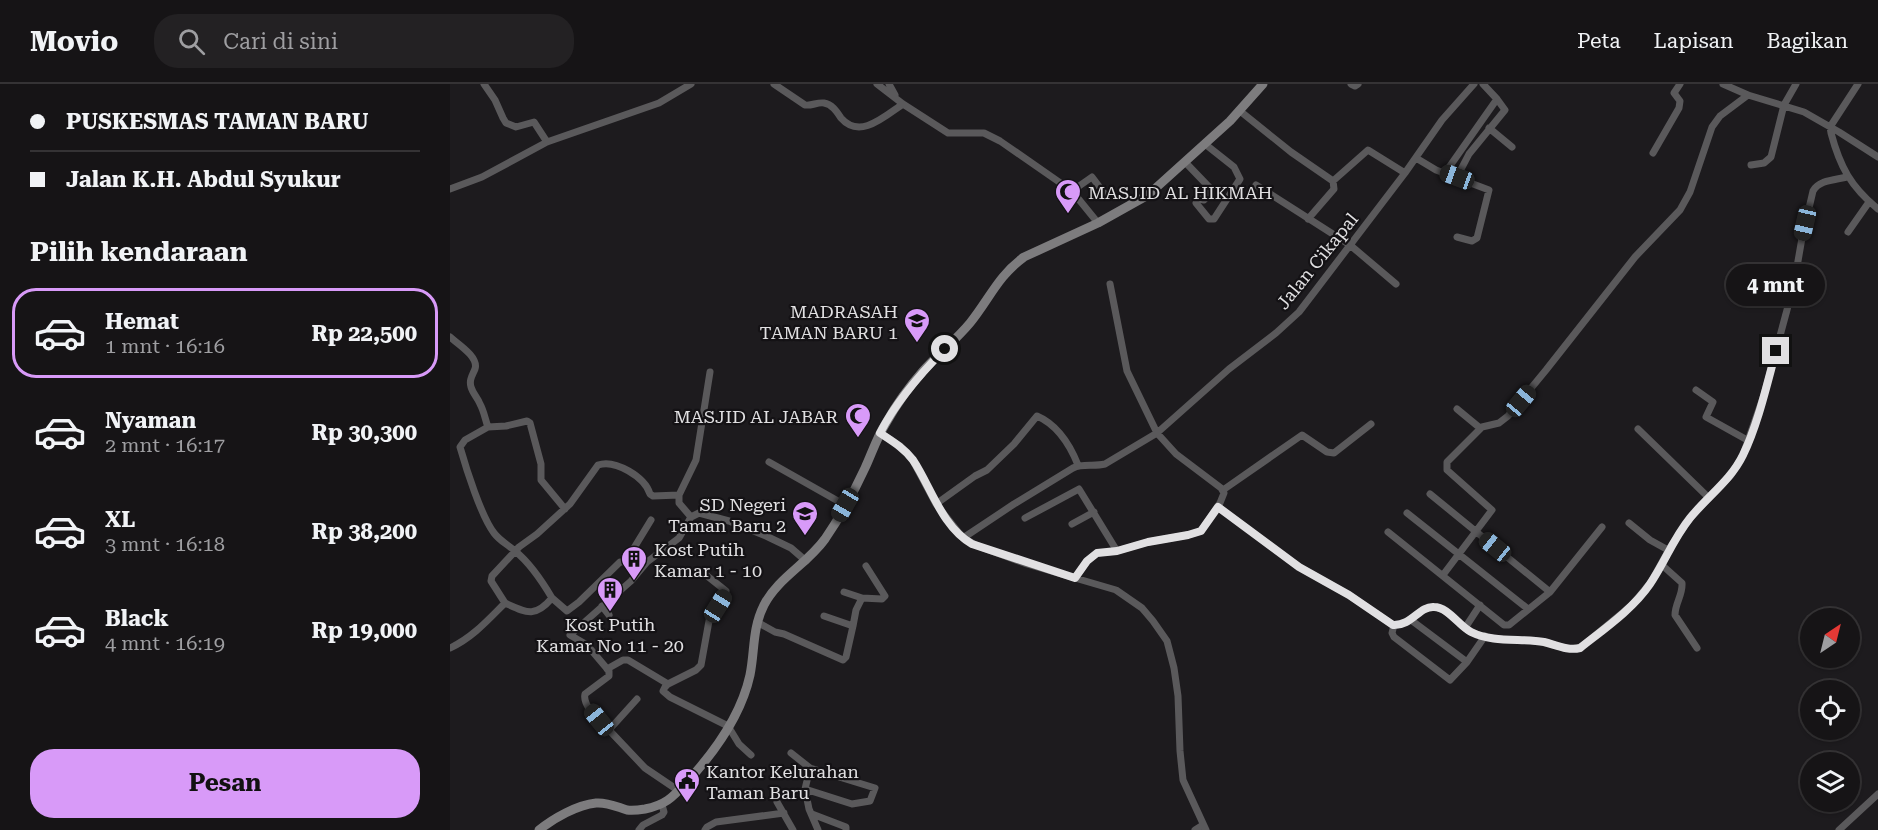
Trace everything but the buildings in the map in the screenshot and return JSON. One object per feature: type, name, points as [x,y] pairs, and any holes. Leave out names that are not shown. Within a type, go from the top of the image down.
[{"type":"street","points":[[484,84],[506,123],[516,127],[534,122],[547,142]]},
{"type":"street","points":[[450,189],[482,177],[547,142],[659,104],[691,84]]},
{"type":"street","points":[[774,84],[805,105],[825,103],[831,105],[847,124],[859,128],[879,120],[903,104]]},
{"type":"street","points":[[877,84],[948,133],[989,135],[1037,165],[1072,191],[1098,223]]},
{"type":"street","points":[[889,84],[892,93],[903,104]]},
{"type":"street","points":[[539,830],[574,810],[596,803],[631,810],[662,805],[679,791],[703,763],[728,726],[740,702],[750,675],[757,622],[768,598],[780,583],[806,561],[825,538],[860,478],[889,417],[921,373],[967,327],[999,280],[1014,265],[1030,254],[1098,223],[1148,195],[1240,111],[1263,84]]},
{"type":"street","points":[[1352,84],[1355,86],[1358,84]]},
{"type":"street","name":"Jalan Cikapal","points":[[1078,465],[1096,467],[1105,464],[1157,433],[1229,369],[1299,312],[1405,173],[1442,120],[1474,84]]},
{"type":"street","points":[[1457,177],[1468,156],[1505,110],[1483,84]]},
{"type":"street","points":[[1653,153],[1679,108],[1680,101],[1674,93],[1680,84]]},
{"type":"street","points":[[1724,84],[1748,95],[1804,112],[1875,155],[1878,146]]},
{"type":"street","points":[[1751,165],[1764,163],[1771,157],[1784,105],[1796,84]]},
{"type":"street","points":[[1858,84],[1830,127],[1847,177],[1878,209]]},
{"type":"street","points":[[1443,575],[1492,510],[1447,471],[1447,462],[1480,429],[1499,423],[1508,416],[1635,257],[1680,210],[1687,201],[1712,127],[1720,116],[1748,95]]},
{"type":"street","points":[[1445,173],[1497,99]]},
{"type":"street","points":[[1240,111],[1291,152],[1333,181],[1334,189],[1308,219]]},
{"type":"street","points":[[1490,128],[1512,147]]},
{"type":"street","points":[[1185,162],[1210,188],[1206,198],[1196,203],[1209,219],[1213,219],[1240,179],[1234,167],[1205,144]]},
{"type":"street","points":[[1333,181],[1368,150],[1405,173]]},
{"type":"street","points":[[1416,158],[1436,170],[1488,189],[1490,192],[1477,238],[1472,241],[1457,237]]},
{"type":"street","points":[[1072,191],[1092,177],[1104,193]]},
{"type":"street","points":[[1394,625],[1411,620],[1424,610],[1436,607],[1471,632],[1488,637],[1543,642],[1572,650],[1580,648],[1632,605],[1651,582],[1668,550],[1691,517],[1737,465],[1749,441],[1764,395],[1794,284],[1813,191],[1821,183],[1847,177]]},
{"type":"street","points":[[1256,185],[1272,193],[1350,245],[1396,284]]},
{"type":"street","points":[[1848,232],[1869,202]]},
{"type":"street","points":[[1110,284],[1127,371],[1157,433],[1176,454],[1223,490]]},
{"type":"street","points":[[450,337],[476,362],[470,384],[480,403],[488,427]]},
{"type":"street","points":[[691,517],[679,503],[679,495],[696,459],[710,372]]},
{"type":"street","points":[[1696,390],[1713,402],[1706,417],[1749,441]]},
{"type":"street","points":[[1457,409],[1480,429]]},
{"type":"street","points":[[936,504],[987,470],[1014,444],[1037,416],[1066,440],[1078,465],[963,538]]},
{"type":"street","points":[[565,509],[541,480],[541,464],[530,423],[527,421],[488,427],[465,440],[460,447],[479,502],[492,531],[502,543],[515,551],[539,577],[552,598],[567,611],[620,562],[647,562]]},
{"type":"street","points":[[1223,490],[1302,435],[1327,452],[1334,453],[1371,424]]},
{"type":"street","points":[[1638,429],[1709,498]]},
{"type":"street","points":[[880,433],[900,446],[912,459],[936,504],[963,538],[978,546],[1116,590],[1142,608],[1167,641],[1174,669],[1178,696],[1181,772],[1205,827],[1195,830]]},
{"type":"street","points":[[769,462],[845,505]]},
{"type":"street","points":[[552,598],[534,612],[526,613],[506,603],[492,584],[491,579],[515,551],[570,504],[595,467],[602,463],[621,468],[642,480],[653,496],[679,495]]},
{"type":"street","points":[[1025,518],[1078,489],[1117,551]]},
{"type":"street","points":[[1075,578],[1092,556],[1102,552],[1117,551],[1156,540],[1198,532],[1203,529],[1218,507],[1223,490]]},
{"type":"street","points":[[1430,494],[1550,592]]},
{"type":"street","points":[[1218,507],[1299,567],[1349,595],[1394,625]]},
{"type":"street","points":[[1072,524],[1094,512]]},
{"type":"street","points":[[679,791],[645,768],[584,700],[585,694],[609,676],[609,671],[587,645],[570,634],[631,581],[647,562],[679,538],[691,517],[699,513],[742,526],[785,545],[806,561]]},
{"type":"street","points":[[1407,513],[1528,609]]},
{"type":"street","points":[[626,561],[651,520]]},
{"type":"street","points":[[1629,524],[1668,550]]},
{"type":"street","points":[[1388,532],[1506,626],[1550,592],[1602,527]]},
{"type":"street","points":[[1662,565],[1682,583],[1675,615],[1697,648]]},
{"type":"street","points":[[844,592],[862,598],[882,599],[885,596],[866,566]]},
{"type":"street","points":[[706,575],[725,589],[726,593],[709,621],[701,665],[663,689],[666,695],[728,726],[739,744],[751,755]]},
{"type":"street","points":[[757,622],[775,633],[784,634],[842,660],[846,657],[858,605],[862,598]]},
{"type":"street","points":[[450,648],[473,635],[506,603]]},
{"type":"street","points":[[1465,628],[1480,605]]},
{"type":"street","points":[[602,606],[609,615]]},
{"type":"street","points":[[824,616],[853,626]]},
{"type":"street","points":[[1411,620],[1467,662]]},
{"type":"street","points":[[1394,625],[1392,633],[1394,637],[1449,680],[1488,637]]},
{"type":"street","points":[[607,669],[623,660],[628,660],[668,684]]},
{"type":"street","points":[[609,730],[637,699]]},
{"type":"street","points":[[791,753],[810,768],[873,786],[875,790],[870,801],[855,805],[805,789]]},
{"type":"street","points":[[810,768],[805,789],[818,830]]},
{"type":"street","points":[[1839,830],[1878,794]]},
{"type":"street","points":[[777,801],[793,830]]},
{"type":"street","points":[[639,830],[643,825],[662,816],[664,812],[662,805]]},
{"type":"street","points":[[705,830],[707,826],[716,822],[784,813]]},
{"type":"street","points":[[812,814],[846,827],[846,830]]},
{"type":"place","name":"MASJID AL HIKMAH","points":[[1068,215]]},
{"type":"place","name":"MADRASAH TAMAN BARU 1","points":[[917,344]]},
{"type":"place","name":"MASJID AL JABAR","points":[[858,439]]},
{"type":"place","name":"SD Negeri Taman Baru 2","points":[[805,537]]},
{"type":"place","name":"Kost Putih Kamar 1 - 10","points":[[634,582]]},
{"type":"place","name":"Kost Putih Kamar No 11 - 20","points":[[610,613]]},
{"type":"place","name":"Kantor Kelurahan Taman Baru","points":[[687,804]]},
{"type":"route","points":[[945,349],[921,373],[880,433],[900,446],[912,459],[936,504],[963,538],[972,544],[1075,578],[1087,561],[1097,553],[1117,551],[1201,531],[1218,507],[1299,567],[1349,595],[1393,625],[1406,623],[1424,610],[1436,607],[1471,632],[1485,636],[1543,642],[1572,650],[1580,648],[1632,605],[1651,582],[1671,546],[1691,517],[1731,475],[1749,441],[1776,351]]}]
